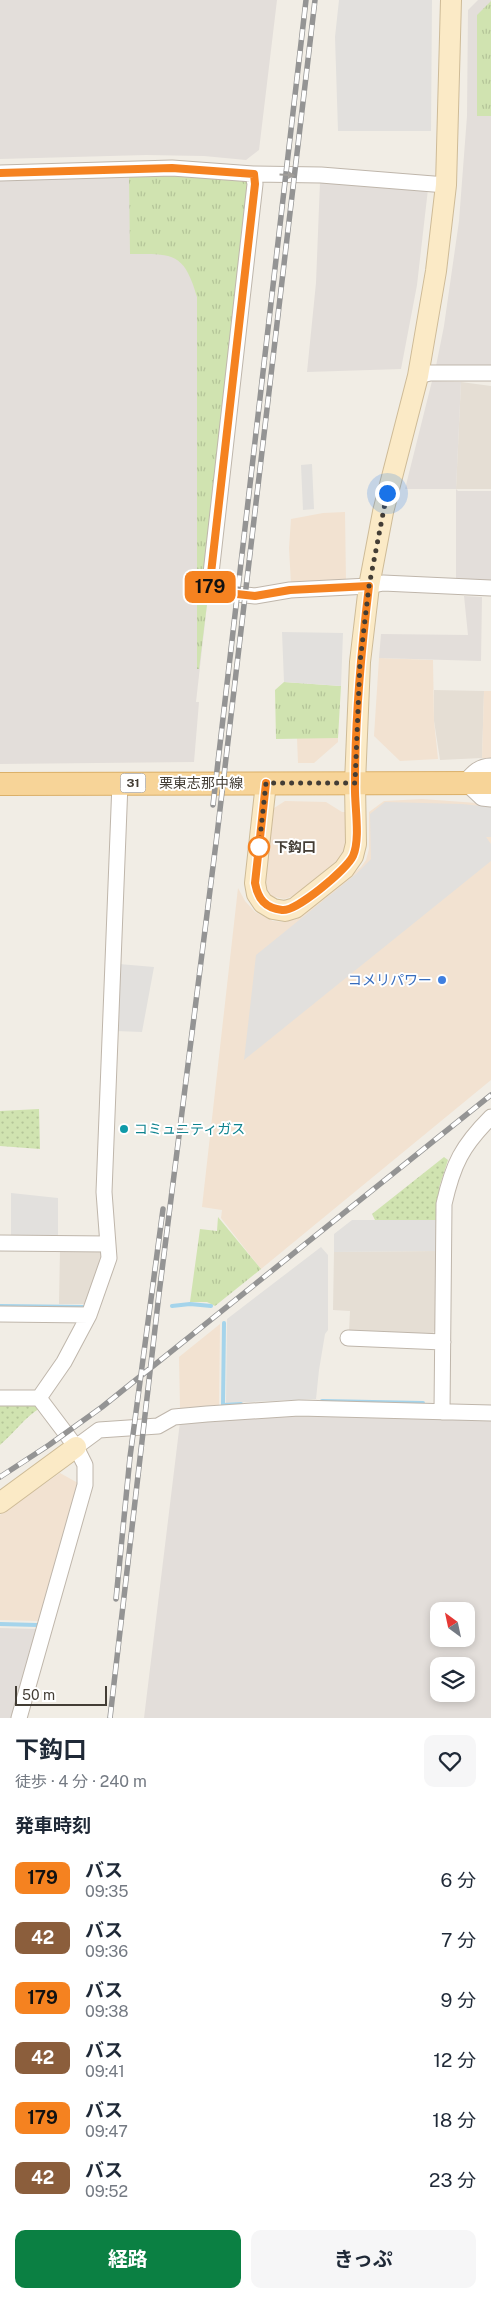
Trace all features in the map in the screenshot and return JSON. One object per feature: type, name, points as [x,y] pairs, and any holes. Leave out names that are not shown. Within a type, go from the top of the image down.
[{"type":"main road","name":"栗東志那中線","points":[[0,784],[491,783]]},
{"type":"street","points":[[266,783],[255,883],[257,894],[263,903],[284,911],[295,908],[344,869],[353,856],[356,844],[355,783],[360,662],[369,586],[383,512],[418,376],[436,272],[446,185],[451,0]]},
{"type":"street","points":[[0,173],[172,168],[254,174],[321,175],[446,185]]},
{"type":"street","points":[[254,174],[254,194],[209,591],[255,596],[281,591],[369,586],[383,583],[491,588]]},
{"type":"street","points":[[418,376],[430,373],[491,373]]},
{"type":"street","points":[[491,766],[484,766],[474,772],[466,782],[482,798],[491,799]]},
{"type":"street","points":[[39,1398],[64,1362],[89,1315],[109,1258],[104,1192],[120,783]]},
{"type":"street","points":[[442,1412],[444,1204],[450,1178],[460,1154],[474,1135],[491,1118]]},
{"type":"street","points":[[0,1243],[107,1244]]},
{"type":"street","points":[[0,1314],[89,1315]]},
{"type":"street","points":[[348,1338],[443,1342]]},
{"type":"street","points":[[0,1398],[39,1398]]},
{"type":"street","points":[[18,1718],[85,1485],[85,1465],[76,1447],[39,1398]]},
{"type":"street","points":[[0,1503],[99,1430],[158,1426],[174,1417],[298,1408],[491,1413]]},
{"type":"shaded area","points":[[0,0],[277,0],[259,150],[246,160],[204,156],[146,155],[0,159]]},
{"type":"shaded area","points":[[339,0],[432,0],[431,131],[338,131],[335,37]]},
{"type":"shaded area","points":[[478,0],[491,0],[491,366],[436,366],[444,326],[459,221],[467,116],[468,10]]},
{"type":"shaded area","points":[[149,175],[247,180],[202,596],[208,596],[196,702],[199,702],[194,762],[0,764],[0,179]]},
{"type":"shaded area","points":[[320,182],[428,189],[417,285],[401,369],[307,372],[316,283]]},
{"type":"shaded area","points":[[432,381],[461,382],[456,489],[405,489]]},
{"type":"shaded area","points":[[461,382],[491,386],[491,489],[456,489]]},
{"type":"shaded area","points":[[312,464],[314,509],[303,510],[301,465]]},
{"type":"shaded area","points":[[456,489],[458,491],[491,491],[491,581],[456,580]]},
{"type":"shaded area","points":[[345,512],[346,582],[291,584],[289,548],[291,519],[323,513]]},
{"type":"shaded area","points":[[464,596],[482,597],[481,661],[379,658],[381,634],[468,635]]},
{"type":"shaded area","points":[[282,632],[343,633],[341,686],[284,682]]},
{"type":"shaded area","points":[[379,658],[433,660],[434,721],[438,759],[400,761],[374,736]]},
{"type":"shaded area","points":[[434,690],[484,691],[482,758],[440,760],[434,721]]},
{"type":"shaded area","points":[[484,691],[491,691],[491,759],[482,758]]},
{"type":"shaded area","points":[[297,738],[338,738],[338,742],[314,763],[298,763]]},
{"type":"shaded area","points":[[422,799],[491,804],[491,1080],[261,1269],[221,1218],[222,1210],[202,1207],[238,888],[245,901],[255,912],[273,921],[284,922],[297,919],[361,867],[366,860],[369,849],[369,812],[384,801]]},
{"type":"shaded area","points":[[285,801],[326,802],[342,812],[346,812],[347,845],[340,858],[294,896],[284,899],[271,896],[266,890],[263,875],[271,810]]},
{"type":"shaded area","points":[[385,802],[462,804],[491,807],[491,837],[486,837],[491,844],[491,861],[244,1060],[256,955],[356,874],[371,859],[370,814]]},
{"type":"shaded area","points":[[119,964],[154,967],[142,1032],[116,1031]]},
{"type":"shaded area","points":[[11,1193],[58,1198],[58,1238],[11,1237]]},
{"type":"shaded area","points":[[352,1220],[438,1220],[437,1251],[334,1252],[334,1234]]},
{"type":"shaded area","points":[[321,1247],[328,1255],[328,1330],[325,1334],[316,1399],[226,1403],[227,1319]]},
{"type":"shaded area","points":[[60,1250],[99,1250],[103,1254],[87,1304],[59,1304]]},
{"type":"shaded area","points":[[437,1251],[436,1329],[432,1334],[349,1332],[350,1311],[333,1310],[334,1252]]},
{"type":"shaded area","points":[[220,1324],[219,1406],[180,1408],[179,1357]]},
{"type":"shaded area","points":[[311,1414],[491,1420],[491,1718],[144,1718],[180,1422]]},
{"type":"shaded area","points":[[60,1473],[78,1483],[40,1621],[0,1620],[0,1515]]},
{"type":"shaded area","points":[[0,1628],[37,1629],[11,1718],[0,1718]]},
{"type":"green space","points":[[491,1],[491,116],[477,116],[477,15]]},
{"type":"green space","points":[[129,175],[184,175],[247,180],[250,185],[202,596],[208,596],[199,669],[197,669],[197,297],[187,271],[175,259],[157,254],[130,254]]},
{"type":"green space","points":[[284,682],[341,686],[338,738],[276,739],[275,690]]},
{"type":"green space","points":[[39,1109],[40,1149],[0,1146],[0,1111]]},
{"type":"green space","points":[[444,1157],[448,1160],[439,1188],[438,1220],[375,1220],[372,1214]]},
{"type":"green space","points":[[218,1217],[261,1269],[215,1306],[207,1302],[190,1302],[200,1229],[217,1231]]},
{"type":"green space","points":[[0,1402],[33,1402],[40,1408],[29,1416],[0,1445]]},
{"type":"waterway","points":[[172,1306],[190,1304],[211,1306]]},
{"type":"waterway","points":[[0,1306],[83,1307]]},
{"type":"waterway","points":[[224,1323],[223,1405],[241,1404]]},
{"type":"waterway","points":[[322,1401],[423,1403]]},
{"type":"waterway","points":[[0,1624],[37,1625]]},
{"type":"railway","points":[[213,805],[306,0]]},
{"type":"railway","points":[[110,1718],[159,1294],[217,835],[315,0]]},
{"type":"railway","points":[[0,1477],[102,1407],[491,1095]]},
{"type":"railway","points":[[116,1599],[130,1457],[163,1209]]},
{"type":"bus line","name":"179","points":[[0,173],[172,168],[254,174],[255,184],[244,289],[209,591],[255,596],[290,590],[369,586],[360,662],[355,783],[356,844],[353,856],[344,869],[295,908],[284,911],[263,903],[257,894],[255,883],[266,783]]},
{"type":"place","name":"下鈎口","points":[[259,847]]},
{"type":"place","name":"コメリパワー","points":[[442,980]]},
{"type":"place","name":"コミュニティガス","points":[[124,1129]]},
{"type":"route","points":[[259,847],[266,783],[355,783],[360,662],[369,586],[387,493]]}]
